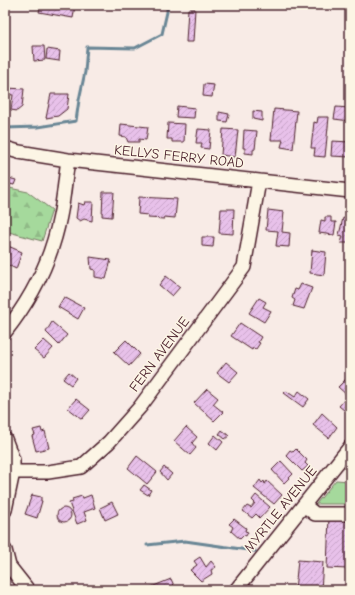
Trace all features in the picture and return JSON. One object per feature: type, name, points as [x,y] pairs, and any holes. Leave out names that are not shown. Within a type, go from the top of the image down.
[{"type":"street","name":"KELLYS FERRY ROAD","points":[[5,148],[19,152],[68,160],[350,191]]},
{"type":"street","points":[[5,332],[29,299],[47,261],[60,216],[68,160]]},
{"type":"street","name":"FERN AVENUE","points":[[13,472],[48,472],[81,468],[109,442],[140,407],[244,267],[259,181]]},
{"type":"street","points":[[5,439],[13,460],[13,472],[5,510]]},
{"type":"street","name":"MYRTLE AVENUE","points":[[236,590],[350,447]]},
{"type":"street","points":[[304,505],[315,514],[350,514]]},
{"type":"street","points":[[5,550],[9,566],[28,590]]},
{"type":"green space","points":[[5,187],[28,192],[52,210],[42,241],[5,231]]},
{"type":"green space","points":[[336,480],[349,481],[348,504],[316,504]]},
{"type":"building","points":[[41,5],[75,5],[73,18],[39,12]]},
{"type":"building","points":[[188,9],[195,9],[193,42],[186,42]]},
{"type":"building","points":[[33,46],[44,46],[45,60],[34,61]]},
{"type":"building","points":[[47,49],[60,51],[59,61],[46,59]]},
{"type":"building","points":[[204,84],[214,85],[212,97],[203,96]]},
{"type":"building","points":[[7,88],[24,89],[22,107],[17,111],[11,110],[13,95],[6,94]]},
{"type":"building","points":[[51,94],[69,94],[67,109],[58,116],[46,118]]},
{"type":"building","points":[[177,106],[195,108],[194,118],[176,117]]},
{"type":"building","points":[[336,107],[350,108],[350,121],[334,119]]},
{"type":"building","points":[[274,109],[297,111],[293,149],[281,147],[283,140],[271,140]]},
{"type":"building","points":[[253,111],[262,112],[262,121],[253,119]]},
{"type":"building","points":[[219,112],[229,114],[227,122],[219,121]]},
{"type":"building","points":[[318,117],[329,117],[325,157],[314,156],[315,148],[311,148],[314,122],[317,123]]},
{"type":"building","points":[[168,123],[185,124],[184,142],[172,142],[172,139],[167,139]]},
{"type":"building","points":[[121,124],[148,127],[146,140],[139,139],[139,142],[128,142],[126,137],[120,136]]},
{"type":"building","points":[[198,129],[211,130],[209,149],[201,148],[202,143],[196,143]]},
{"type":"building","points":[[223,129],[238,130],[235,157],[221,155]]},
{"type":"building","points":[[244,130],[257,131],[253,154],[245,153],[245,148],[243,148]]},
{"type":"building","points":[[332,141],[350,142],[350,157],[331,156]]},
{"type":"building","points":[[5,177],[16,180],[14,185],[10,184],[9,191],[5,190]]},
{"type":"building","points":[[103,192],[114,192],[112,217],[102,216]]},
{"type":"building","points":[[139,197],[177,199],[175,218],[148,218],[148,215],[138,214]]},
{"type":"building","points":[[85,202],[93,202],[92,221],[84,219],[80,221],[76,218],[78,203],[84,205]]},
{"type":"building","points":[[221,209],[234,209],[233,234],[219,233]]},
{"type":"building","points":[[268,210],[284,212],[282,232],[290,233],[289,247],[276,246],[278,231],[266,230]]},
{"type":"building","points":[[325,217],[331,217],[331,222],[336,222],[334,235],[319,233],[321,220],[325,221]]},
{"type":"building","points":[[343,218],[350,220],[350,243],[341,243],[343,236],[339,235]]},
{"type":"building","points":[[202,237],[214,237],[213,247],[202,246]]},
{"type":"building","points":[[8,246],[22,252],[16,269],[6,264],[9,253],[6,251]]},
{"type":"building","points":[[312,250],[326,252],[324,275],[310,273]]},
{"type":"building","points":[[90,257],[111,260],[106,279],[95,277],[95,270],[91,269]]},
{"type":"building","points":[[166,276],[180,287],[172,296],[159,285]]},
{"type":"building","points":[[301,284],[312,288],[304,309],[293,306],[295,300],[292,298],[295,289],[298,290]]},
{"type":"building","points":[[64,297],[84,308],[78,319],[58,307]]},
{"type":"building","points":[[259,298],[266,302],[263,307],[271,311],[264,322],[249,313]]},
{"type":"building","points":[[52,322],[67,335],[59,345],[46,332]]},
{"type":"building","points":[[240,323],[261,337],[258,342],[260,343],[256,349],[253,348],[252,350],[231,336]]},
{"type":"building","points":[[44,340],[53,348],[44,358],[34,350]]},
{"type":"building","points":[[126,340],[140,354],[129,366],[114,352]]},
{"type":"building","points":[[226,362],[238,372],[229,382],[217,373]]},
{"type":"building","points":[[69,372],[76,378],[71,385],[63,379]]},
{"type":"building","points":[[346,379],[350,383],[350,406],[345,411],[339,406],[348,396],[338,387]]},
{"type":"building","points":[[207,389],[218,398],[213,404],[223,412],[214,421],[194,403]]},
{"type":"building","points":[[286,391],[295,397],[299,391],[309,399],[303,407],[284,393]]},
{"type":"building","points":[[76,399],[90,410],[82,419],[68,408]]},
{"type":"building","points":[[322,413],[337,427],[329,438],[313,425]]},
{"type":"building","points":[[186,427],[197,437],[192,443],[196,448],[190,455],[174,441]]},
{"type":"building","points":[[41,428],[42,432],[45,431],[49,448],[36,451],[32,436],[35,435],[33,430]]},
{"type":"building","points":[[222,430],[229,436],[225,439],[219,434]]},
{"type":"building","points":[[215,435],[223,442],[217,450],[209,443]]},
{"type":"building","points":[[296,449],[307,460],[305,463],[308,466],[302,471],[286,455],[290,450],[293,452]]},
{"type":"building","points":[[137,456],[157,472],[147,484],[128,468]]},
{"type":"building","points":[[281,461],[293,474],[284,483],[272,470]]},
{"type":"building","points":[[164,467],[172,474],[167,480],[160,472]]},
{"type":"building","points":[[260,480],[262,483],[264,481],[265,484],[267,481],[282,495],[274,504],[254,488]]},
{"type":"building","points":[[144,485],[151,490],[148,495],[140,490]]},
{"type":"building","points":[[32,495],[41,497],[42,501],[37,518],[25,514]]},
{"type":"building","points":[[91,495],[95,508],[84,512],[87,520],[77,524],[69,503],[73,502],[72,499],[82,496],[83,498]]},
{"type":"building","points":[[256,495],[270,507],[260,518],[256,514],[252,518],[243,511],[247,506],[251,508],[255,503],[252,500]]},
{"type":"building","points":[[112,502],[118,514],[105,520],[100,508]]},
{"type":"building","points":[[61,508],[67,508],[71,512],[71,518],[67,522],[61,522],[57,518],[57,512]]},
{"type":"building","points":[[329,516],[349,517],[350,554],[348,554],[347,569],[327,568]]},
{"type":"building","points":[[234,519],[246,528],[245,531],[248,532],[246,536],[244,535],[240,539],[231,531],[233,527],[229,524]]},
{"type":"building","points":[[200,557],[206,567],[211,561],[216,567],[211,570],[212,574],[201,581],[190,570],[197,565],[194,561]]},
{"type":"building","points":[[298,560],[323,562],[321,590],[295,590]]},
{"type":"building","points":[[171,579],[176,590],[144,590]]},
{"type":"waterway","points":[[5,128],[38,127],[76,121],[85,72],[87,47],[135,48],[162,34],[167,5]]},
{"type":"waterway","points":[[147,545],[185,541],[255,551]]}]
